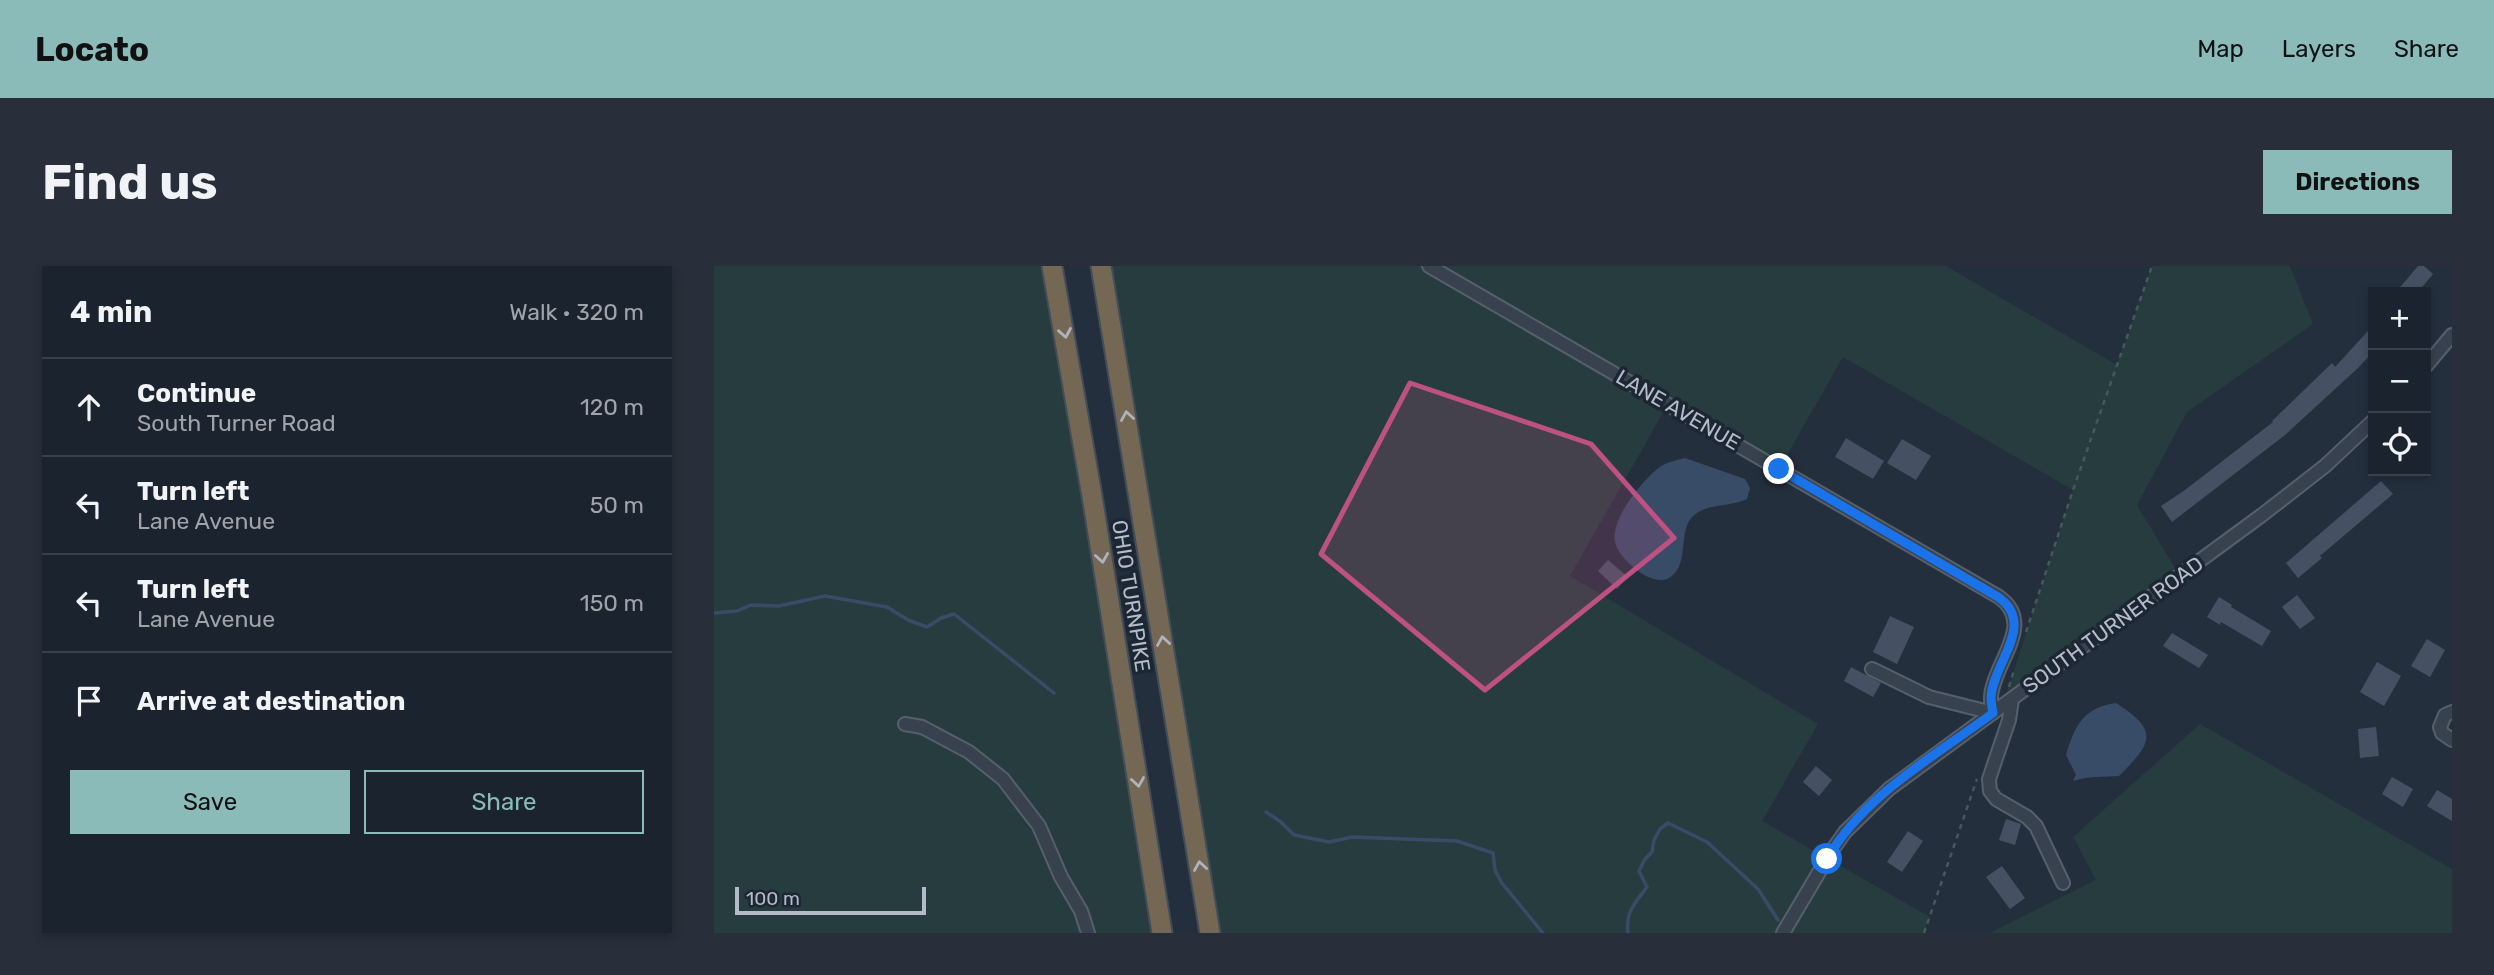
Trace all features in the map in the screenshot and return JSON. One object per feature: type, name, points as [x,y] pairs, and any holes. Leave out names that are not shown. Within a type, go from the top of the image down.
[{"type":"highway","name":"OHIO TURNPIKE","points":[[1052,266],[1089,475],[1162,933]]},
{"type":"highway","name":"OHIO TURNPIKE","points":[[1101,266],[1210,933]]},
{"type":"street","name":"LANE AVENUE","points":[[1429,266],[2007,603],[2015,623],[1994,685],[1991,698],[1993,713]]},
{"type":"street","points":[[2431,360],[2452,335]]},
{"type":"street","name":"SOUTH TURNER ROAD","points":[[1783,933],[1831,852],[1862,813],[1889,789],[1993,713],[2009,696],[2273,507],[2325,466],[2368,426]]},
{"type":"street","points":[[1872,669],[1929,697],[1993,713]]},
{"type":"street","points":[[2009,696],[2009,720],[1989,779],[1990,791],[1996,799],[2027,817],[2036,826],[2063,883]]},
{"type":"street","points":[[2452,712],[2441,719],[2440,727],[2442,733],[2452,740]]},
{"type":"street","points":[[905,724],[922,727],[969,752],[1003,779],[1040,826],[1060,877],[1081,911],[1088,933]]},
{"type":"path","points":[[2025,636],[2152,266]]},
{"type":"path","points":[[2009,696],[2016,667]]},
{"type":"path","points":[[1924,933],[1977,779]]},
{"type":"highlighted area","points":[[1410,383],[1591,444],[1674,538],[1485,690],[1321,554]]},
{"type":"green space","points":[[714,266],[1052,266],[1162,933],[714,933]]},
{"type":"green space","points":[[1101,266],[1946,266],[2117,365],[2152,266],[2290,266],[2313,324],[2187,412],[2137,505],[2180,576],[1993,713],[2007,692],[2073,490],[1843,357],[1779,469],[1668,404],[1570,576],[1818,724],[1762,821],[1930,917],[1924,933],[1210,933]]},
{"type":"green space","points":[[2200,724],[2452,869],[2452,933],[1990,933],[2096,880],[2073,837]]},
{"type":"water","points":[[1685,458],[1745,479],[1750,488],[1747,499],[1704,509],[1692,517],[1685,532],[1679,567],[1667,579],[1660,580],[1644,575],[1628,563],[1617,548],[1615,533],[1623,512],[1637,490],[1660,467]]},
{"type":"water","points":[[2116,703],[2140,722],[2145,730],[2144,746],[2119,776],[2090,777],[2073,781],[2076,775],[2066,755],[2077,727],[2096,709]]},
{"type":"building","points":[[2418,266],[2424,266],[2433,274],[2422,287],[2400,287]]},
{"type":"building","points":[[2368,331],[2368,357],[2358,368],[2285,435],[2172,522],[2161,506],[2273,422],[2332,363],[2335,367]]},
{"type":"building","points":[[1846,438],[1884,461],[1873,479],[1835,457]]},
{"type":"building","points":[[1902,439],[1931,456],[1916,480],[1887,463]]},
{"type":"building","points":[[2381,481],[2393,494],[2298,578],[2286,563]]},
{"type":"building","points":[[1608,560],[1628,577],[1617,589],[1598,571]]},
{"type":"building","points":[[2297,595],[2315,618],[2300,629],[2282,607]]},
{"type":"building","points":[[2219,597],[2271,631],[2262,646],[2221,622],[2220,625],[2207,617]]},
{"type":"building","points":[[1890,616],[1914,627],[1897,664],[1873,652]]},
{"type":"building","points":[[2172,633],[2208,655],[2199,668],[2163,646]]},
{"type":"building","points":[[2427,639],[2445,650],[2430,677],[2411,666]]},
{"type":"building","points":[[2377,662],[2401,676],[2384,706],[2360,692]]},
{"type":"building","points":[[1851,667],[1881,683],[1873,697],[1844,681]]},
{"type":"building","points":[[2376,727],[2379,756],[2360,758],[2358,729]]},
{"type":"building","points":[[1816,766],[1832,780],[1819,796],[1803,782]]},
{"type":"building","points":[[2392,777],[2413,789],[2403,807],[2382,794]]},
{"type":"building","points":[[2437,790],[2452,799],[2452,821],[2427,806]]},
{"type":"building","points":[[2006,819],[2021,824],[2015,845],[1999,840]]},
{"type":"building","points":[[1908,831],[1923,841],[1902,872],[1887,862]]},
{"type":"building","points":[[2002,866],[2025,898],[2010,909],[1986,877]]},
{"type":"waterway","points":[[714,613],[737,611],[751,605],[779,606],[825,596],[887,607],[908,620],[927,627],[954,614],[1054,693]]},
{"type":"waterway","points":[[1266,812],[1294,835],[1329,842],[1352,837],[1457,841],[1493,853],[1495,870],[1501,882],[1543,933]]},
{"type":"waterway","points":[[1628,933],[1630,913],[1647,887],[1639,871],[1652,852],[1660,829],[1668,823],[1707,842],[1758,889],[1778,920]]},
{"type":"route","points":[[1779,469],[1998,597],[2010,607],[2015,623],[1994,685],[1991,698],[1993,713],[1889,789],[1845,832],[1827,859]]}]
